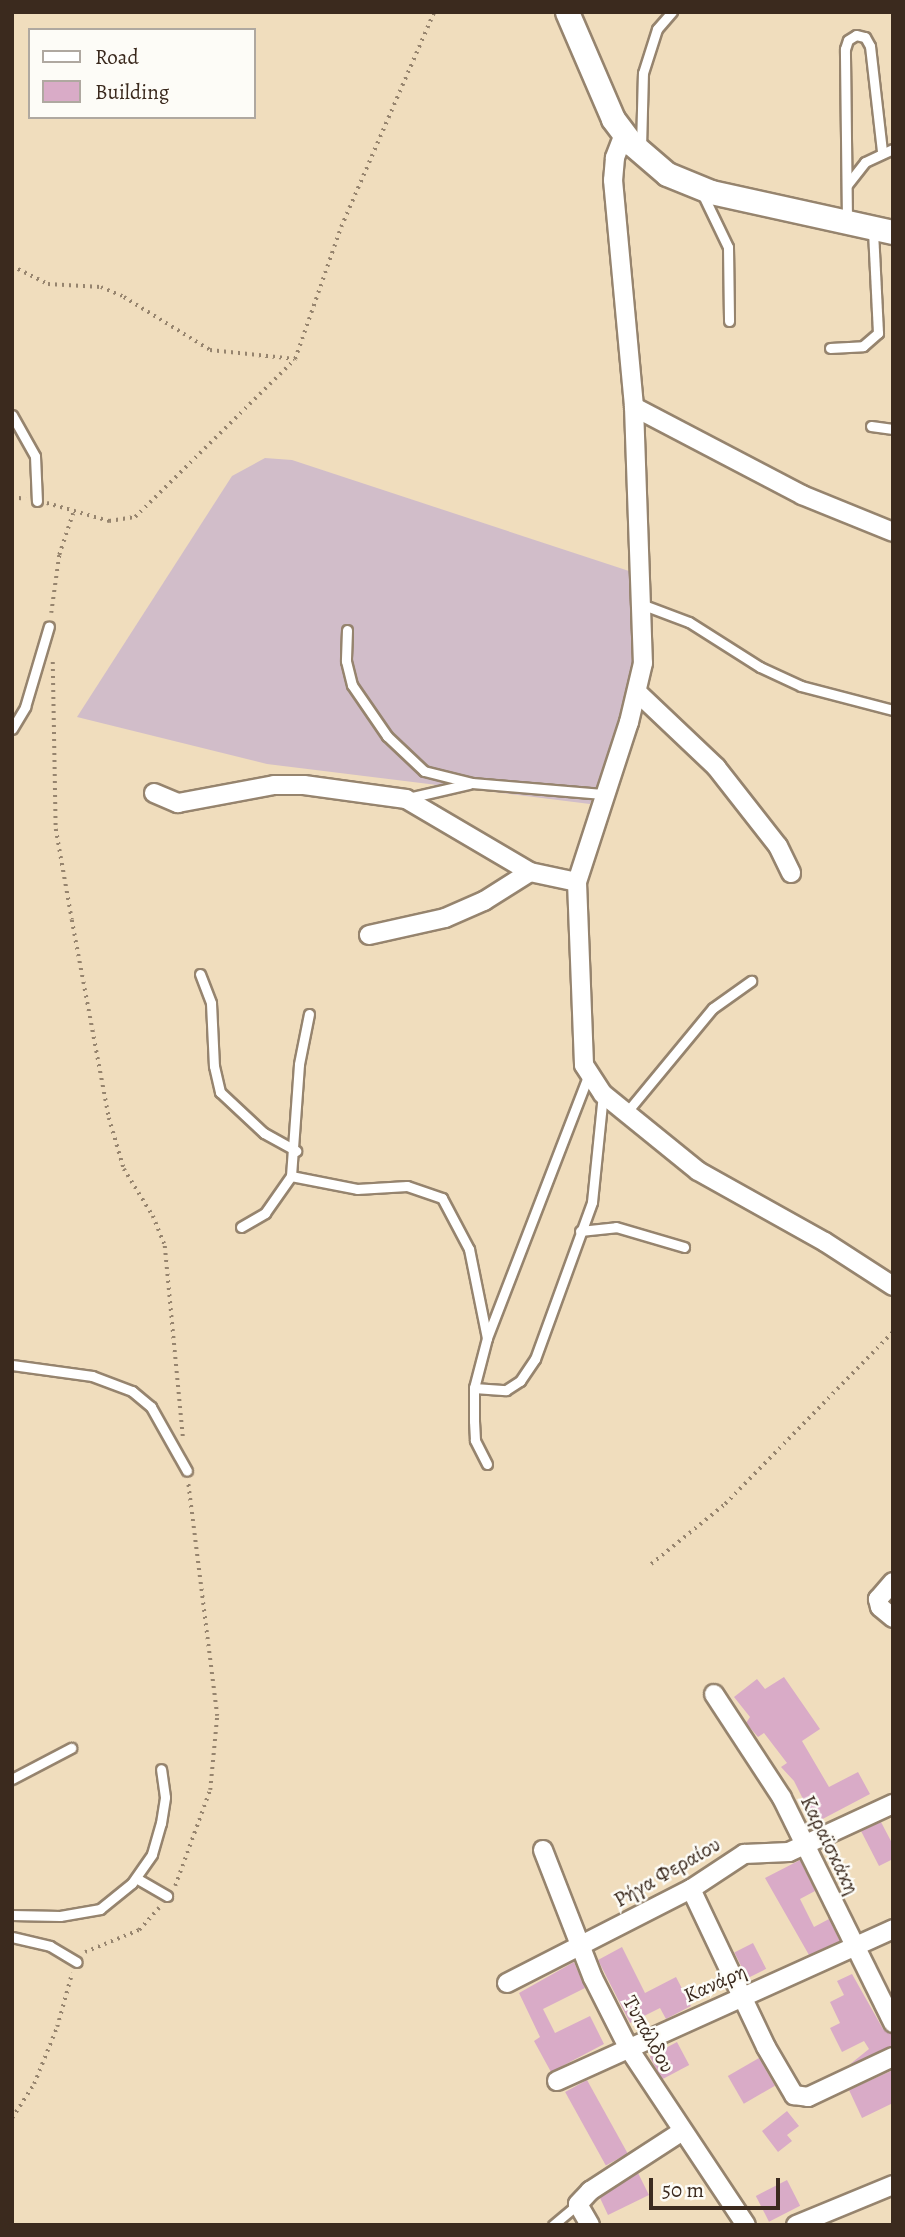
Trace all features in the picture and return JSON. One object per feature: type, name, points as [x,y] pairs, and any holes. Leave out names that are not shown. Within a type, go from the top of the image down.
[{"type":"street","points":[[567,12],[587,51],[606,104],[624,134],[641,153],[667,174],[699,188],[883,230]]},
{"type":"street","points":[[624,134],[613,180],[634,407],[643,663],[638,693],[603,794],[577,882],[583,1051],[588,1076],[625,1115],[724,1188],[825,1242],[893,1286]]},
{"type":"street","points":[[634,407],[802,495],[893,532]]},
{"type":"street","points":[[638,693],[716,767],[778,846],[791,873]]},
{"type":"street","points":[[154,793],[178,803],[274,785],[304,785],[406,799],[530,873],[577,882]]},
{"type":"street","points":[[369,934],[444,918],[484,901],[530,873]]},
{"type":"street","points":[[893,1582],[878,1599],[880,1607],[893,1618]]},
{"type":"street","name":"Καραϊσκάκη","points":[[714,1694],[772,1780],[893,2023]]},
{"type":"street","name":"Ρήγα Φεραίου","points":[[507,1983],[691,1889],[747,1853],[772,1855],[806,1846],[893,1804]]},
{"type":"street","name":"Τυπάλδου","points":[[543,1850],[580,1947],[629,2049],[681,2132],[746,2225]]},
{"type":"street","points":[[691,1889],[788,2088],[801,2097],[893,2056]]},
{"type":"street","name":"Κανάρη","points":[[557,2081],[893,1929]]},
{"type":"street","points":[[590,2225],[578,2204],[681,2132]]},
{"type":"street","points":[[796,2225],[893,2185]]},
{"type":"street","points":[[727,2225],[733,2206]]},
{"type":"lane","points":[[641,153],[643,73],[657,29],[672,12]]},
{"type":"lane","points":[[847,221],[845,49],[848,40],[856,35],[865,37],[870,46],[882,152]]},
{"type":"lane","points":[[846,186],[865,162],[893,149]]},
{"type":"lane","points":[[699,188],[728,247],[729,321]]},
{"type":"lane","points":[[830,348],[863,345],[878,333],[883,230]]},
{"type":"lane","points":[[12,415],[35,456],[37,501]]},
{"type":"lane","points":[[871,426],[893,429]]},
{"type":"lane","points":[[641,604],[689,622],[760,667],[801,687],[893,710]]},
{"type":"lane","points":[[12,729],[26,706],[49,626]]},
{"type":"lane","points":[[347,631],[346,661],[352,685],[387,736],[424,771],[472,783],[603,794]]},
{"type":"lane","points":[[406,799],[472,783]]},
{"type":"lane","points":[[200,974],[211,1003],[214,1066],[220,1093],[264,1133],[296,1151]]},
{"type":"lane","points":[[625,1115],[713,1008],[751,981]]},
{"type":"lane","points":[[242,1227],[265,1213],[291,1176],[296,1151],[299,1064],[309,1014]]},
{"type":"lane","points":[[487,1464],[475,1440],[474,1388],[487,1338],[588,1076]]},
{"type":"lane","points":[[474,1388],[506,1390],[520,1381],[535,1359],[599,1171],[603,1094]]},
{"type":"lane","points":[[291,1176],[357,1189],[407,1186],[442,1198],[469,1249],[487,1338]]},
{"type":"lane","points":[[580,1231],[616,1227],[684,1247]]},
{"type":"lane","points":[[12,1365],[92,1376],[132,1391],[151,1408],[187,1471]]},
{"type":"lane","points":[[12,1779],[71,1748]]},
{"type":"lane","points":[[12,1915],[60,1916],[100,1909],[136,1878],[152,1854],[161,1823],[165,1797],[160,1769]]},
{"type":"lane","points":[[136,1878],[167,1896]]},
{"type":"lane","points":[[12,1937],[50,1946],[77,1962]]},
{"type":"lane","points":[[553,2225],[578,2204]]},
{"type":"path","points":[[12,497],[37,501],[109,521],[135,517],[295,359],[341,227],[434,12]]},
{"type":"path","points":[[12,266],[48,284],[101,287],[124,297],[210,350],[295,359]]},
{"type":"path","points":[[73,513],[59,555],[49,626],[56,692],[53,771],[58,842],[109,1118],[124,1169],[153,1216],[165,1246],[183,1440]]},
{"type":"path","points":[[651,1564],[724,1504],[893,1332]]},
{"type":"path","points":[[12,2118],[39,2073],[77,1962],[104,1942],[139,1930],[181,1879],[210,1790],[217,1716],[187,1471]]},
{"type":"shaded area","points":[[265,458],[292,460],[629,571],[635,638],[627,707],[590,804],[267,764],[77,717],[232,476]]},
{"type":"building","points":[[784,1677],[820,1729],[802,1741],[829,1787],[858,1772],[870,1794],[815,1823],[794,1781],[781,1767],[787,1763],[764,1733],[758,1737],[746,1723],[750,1717],[734,1697],[757,1679],[765,1689]]},
{"type":"building","points":[[881,1822],[893,1845],[893,1859],[879,1866],[861,1831]]},
{"type":"building","points":[[800,1860],[815,1891],[800,1899],[814,1927],[829,1919],[840,1941],[809,1955],[765,1878]]},
{"type":"building","points":[[753,1943],[766,1969],[747,1978],[734,1953]]},
{"type":"building","points":[[622,1947],[645,1993],[676,1977],[691,2006],[666,2019],[660,2008],[630,2023],[598,1960]]},
{"type":"building","points":[[574,1962],[585,1988],[543,2009],[555,2033],[590,2016],[604,2044],[551,2072],[534,2041],[540,2037],[519,1993]]},
{"type":"building","points":[[852,1974],[883,2029],[893,2034],[893,2046],[849,2065],[869,2049],[864,2041],[842,2052],[830,2028],[840,2023],[830,2002],[844,1995],[837,1981]]},
{"type":"building","points":[[677,2042],[689,2065],[662,2080],[650,2057]]},
{"type":"building","points":[[759,2058],[775,2086],[744,2104],[728,2076]]},
{"type":"building","points":[[893,2070],[893,2103],[862,2118],[849,2090]]},
{"type":"building","points":[[587,2080],[628,2153],[606,2166],[565,2092]]},
{"type":"building","points":[[787,2111],[799,2126],[787,2135],[792,2141],[778,2152],[762,2131]]},
{"type":"building","points":[[638,2173],[649,2195],[608,2215],[600,2198]]},
{"type":"building","points":[[787,2180],[800,2206],[769,2222],[756,2196]]}]
